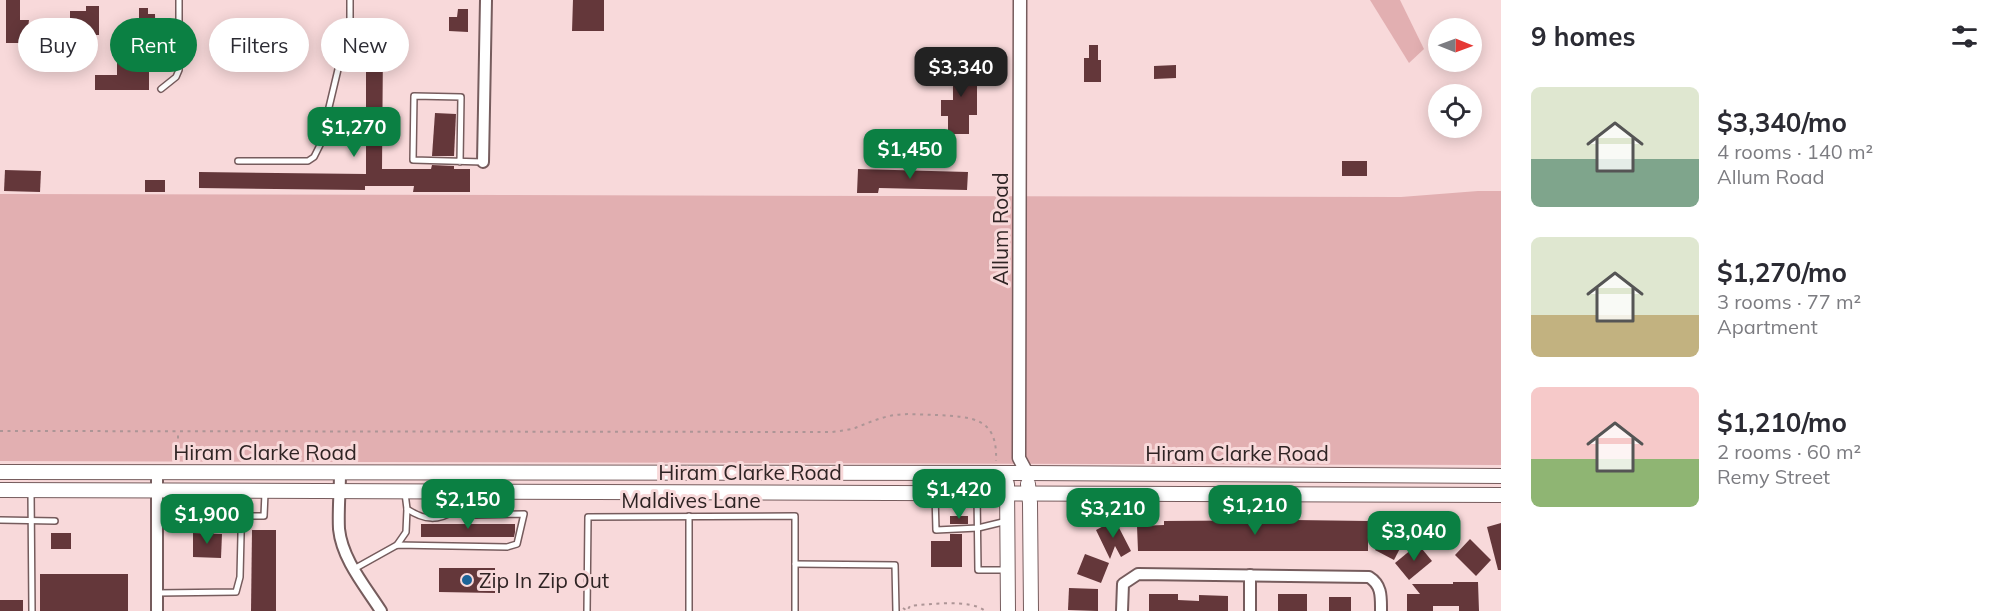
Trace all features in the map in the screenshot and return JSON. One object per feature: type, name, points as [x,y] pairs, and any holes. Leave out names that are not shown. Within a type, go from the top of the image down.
[{"type":"main road","name":"Hiram Clarke Road","points":[[0,472],[823,473],[1001,469],[1027,473],[1501,476]]},
{"type":"main road","points":[[1001,469],[1007,492],[1008,611]]},
{"type":"main road","points":[[531,492],[532,473]]},
{"type":"main road","points":[[678,473],[679,493]]},
{"type":"main road","points":[[823,473],[823,493]]},
{"type":"main road","points":[[1027,473],[1030,611]]},
{"type":"main road","points":[[1251,474],[1251,494]]},
{"type":"main road","points":[[1412,475],[1412,495]]},
{"type":"main road","name":"Hiram Clarke Road","points":[[0,490],[1501,495]]},
{"type":"street","points":[[483,162],[486,0]]},
{"type":"street","name":"Allum Road","points":[[1018,458],[1020,0]]},
{"type":"street","points":[[1001,469],[1018,458],[1027,473]]},
{"type":"street","points":[[157,472],[157,611]]},
{"type":"street","points":[[340,473],[339,528],[343,546],[354,569],[381,611]]},
{"type":"street","points":[[1122,611],[1123,584],[1130,577],[1138,574],[1369,577],[1377,582],[1381,592],[1381,611]]},
{"type":"street","points":[[1250,575],[1250,611]]},
{"type":"lane","points":[[161,89],[178,74],[179,0]]},
{"type":"lane","points":[[238,161],[308,161],[314,157],[320,145],[350,19],[350,0]]},
{"type":"lane","points":[[460,162],[461,97],[414,96],[413,160],[460,162],[483,162]]},
{"type":"lane","points":[[31,490],[32,611]]},
{"type":"lane","points":[[157,592],[236,592],[240,577],[242,491]]},
{"type":"lane","points":[[242,516],[264,516],[265,492]]},
{"type":"lane","points":[[354,569],[397,545],[406,532],[405,492]]},
{"type":"lane","points":[[455,492],[456,510]]},
{"type":"lane","points":[[935,492],[936,530],[978,528],[1007,521]]},
{"type":"lane","points":[[977,492],[978,570],[1007,570]]},
{"type":"lane","points":[[397,545],[507,547],[517,544],[524,514],[476,515],[456,510],[443,518],[419,517],[407,509]]},
{"type":"lane","points":[[689,516],[689,611]]},
{"type":"lane","name":"Maldives Lane","points":[[587,611],[588,517],[795,516],[795,564]]},
{"type":"lane","points":[[0,520],[56,521]]},
{"type":"lane","points":[[795,611],[795,564],[895,565],[896,611]]},
{"type":"path","points":[[0,431],[832,432],[854,428],[876,419],[895,415],[957,416],[978,420],[990,429],[1001,469]]},
{"type":"path","points":[[178,431],[178,464]]},
{"type":"path","points":[[907,611],[910,606],[924,604],[975,605],[984,611]]},
{"type":"shaded area","points":[[1370,0],[1400,0],[1424,49],[1409,63]]},
{"type":"shaded area","points":[[1501,191],[1501,465],[0,461],[0,194],[1401,197]]},
{"type":"building","points":[[6,0],[20,0],[18,43],[6,43]]},
{"type":"building","points":[[573,0],[604,0],[604,31],[572,31]]},
{"type":"building","points":[[86,6],[99,6],[99,35],[98,18],[70,18],[70,11],[86,11]]},
{"type":"building","points":[[139,8],[148,8],[148,14],[155,14],[155,18],[139,18]]},
{"type":"building","points":[[458,9],[468,9],[468,32],[449,31],[449,17],[457,17]]},
{"type":"building","points":[[1089,45],[1098,45],[1101,82],[1084,82],[1084,58],[1089,58]]},
{"type":"building","points":[[953,58],[969,58],[969,74],[977,74],[977,115],[969,115],[969,134],[948,134],[948,116],[941,116],[941,100],[953,100]]},
{"type":"building","points":[[1176,65],[1176,78],[1154,79],[1154,66]]},
{"type":"building","points":[[117,72],[149,72],[149,90],[95,90],[95,75],[117,75]]},
{"type":"building","points":[[366,72],[383,72],[382,169],[431,169],[432,165],[470,169],[470,192],[413,192],[414,186],[365,186],[365,190],[199,188],[199,172],[366,174]]},
{"type":"building","points":[[435,113],[456,114],[454,156],[432,156]]},
{"type":"building","points":[[1342,161],[1367,161],[1367,176],[1342,176]]},
{"type":"building","points":[[858,169],[968,172],[967,190],[879,188],[878,193],[857,193]]},
{"type":"building","points":[[5,170],[41,171],[40,192],[4,191]]},
{"type":"building","points":[[145,180],[165,180],[165,192],[145,192]]},
{"type":"building","points":[[950,516],[968,516],[968,524],[950,524]]},
{"type":"building","points":[[1392,518],[1410,529],[1394,560],[1375,550]]},
{"type":"building","points":[[1115,520],[1131,551],[1121,557],[1115,546],[1110,559],[1096,530]]},
{"type":"building","points":[[1164,521],[1368,521],[1368,551],[1138,551],[1137,526],[1164,525]]},
{"type":"building","points":[[1501,523],[1501,570],[1498,570],[1487,527]]},
{"type":"building","points":[[421,524],[515,524],[515,532],[514,537],[421,537]]},
{"type":"building","points":[[252,530],[276,530],[276,611],[251,611]]},
{"type":"building","points":[[51,533],[71,533],[71,549],[51,549]]},
{"type":"building","points":[[193,533],[222,534],[221,558],[193,557]]},
{"type":"building","points":[[950,534],[962,534],[962,567],[931,567],[931,541],[950,541]]},
{"type":"building","points":[[1470,539],[1491,560],[1476,576],[1455,555]]},
{"type":"building","points":[[1418,544],[1432,561],[1409,580],[1395,563]]},
{"type":"building","points":[[1085,554],[1109,563],[1101,583],[1077,574]]},
{"type":"building","name":"Zip In Zip Out","points":[[439,568],[495,568],[495,593],[439,592]]},
{"type":"building","points":[[40,574],[128,574],[128,611],[40,611]]},
{"type":"building","points":[[1453,582],[1478,582],[1479,611],[1459,611],[1459,606],[1433,606],[1433,611],[1407,611],[1407,594],[1420,594],[1412,584],[1453,584]]},
{"type":"building","points":[[1069,588],[1098,589],[1098,611],[1068,610]]},
{"type":"building","points":[[1149,594],[1178,594],[1178,600],[1199,601],[1199,595],[1228,596],[1228,611],[1149,611]]},
{"type":"building","points":[[1278,594],[1307,594],[1307,611],[1278,611]]},
{"type":"building","points":[[1329,597],[1351,597],[1351,611],[1329,611]]},
{"type":"building","points":[[0,600],[23,600],[23,611],[0,611]]},
{"type":"place","name":"Zip In Zip Out","points":[[467,580]]}]
